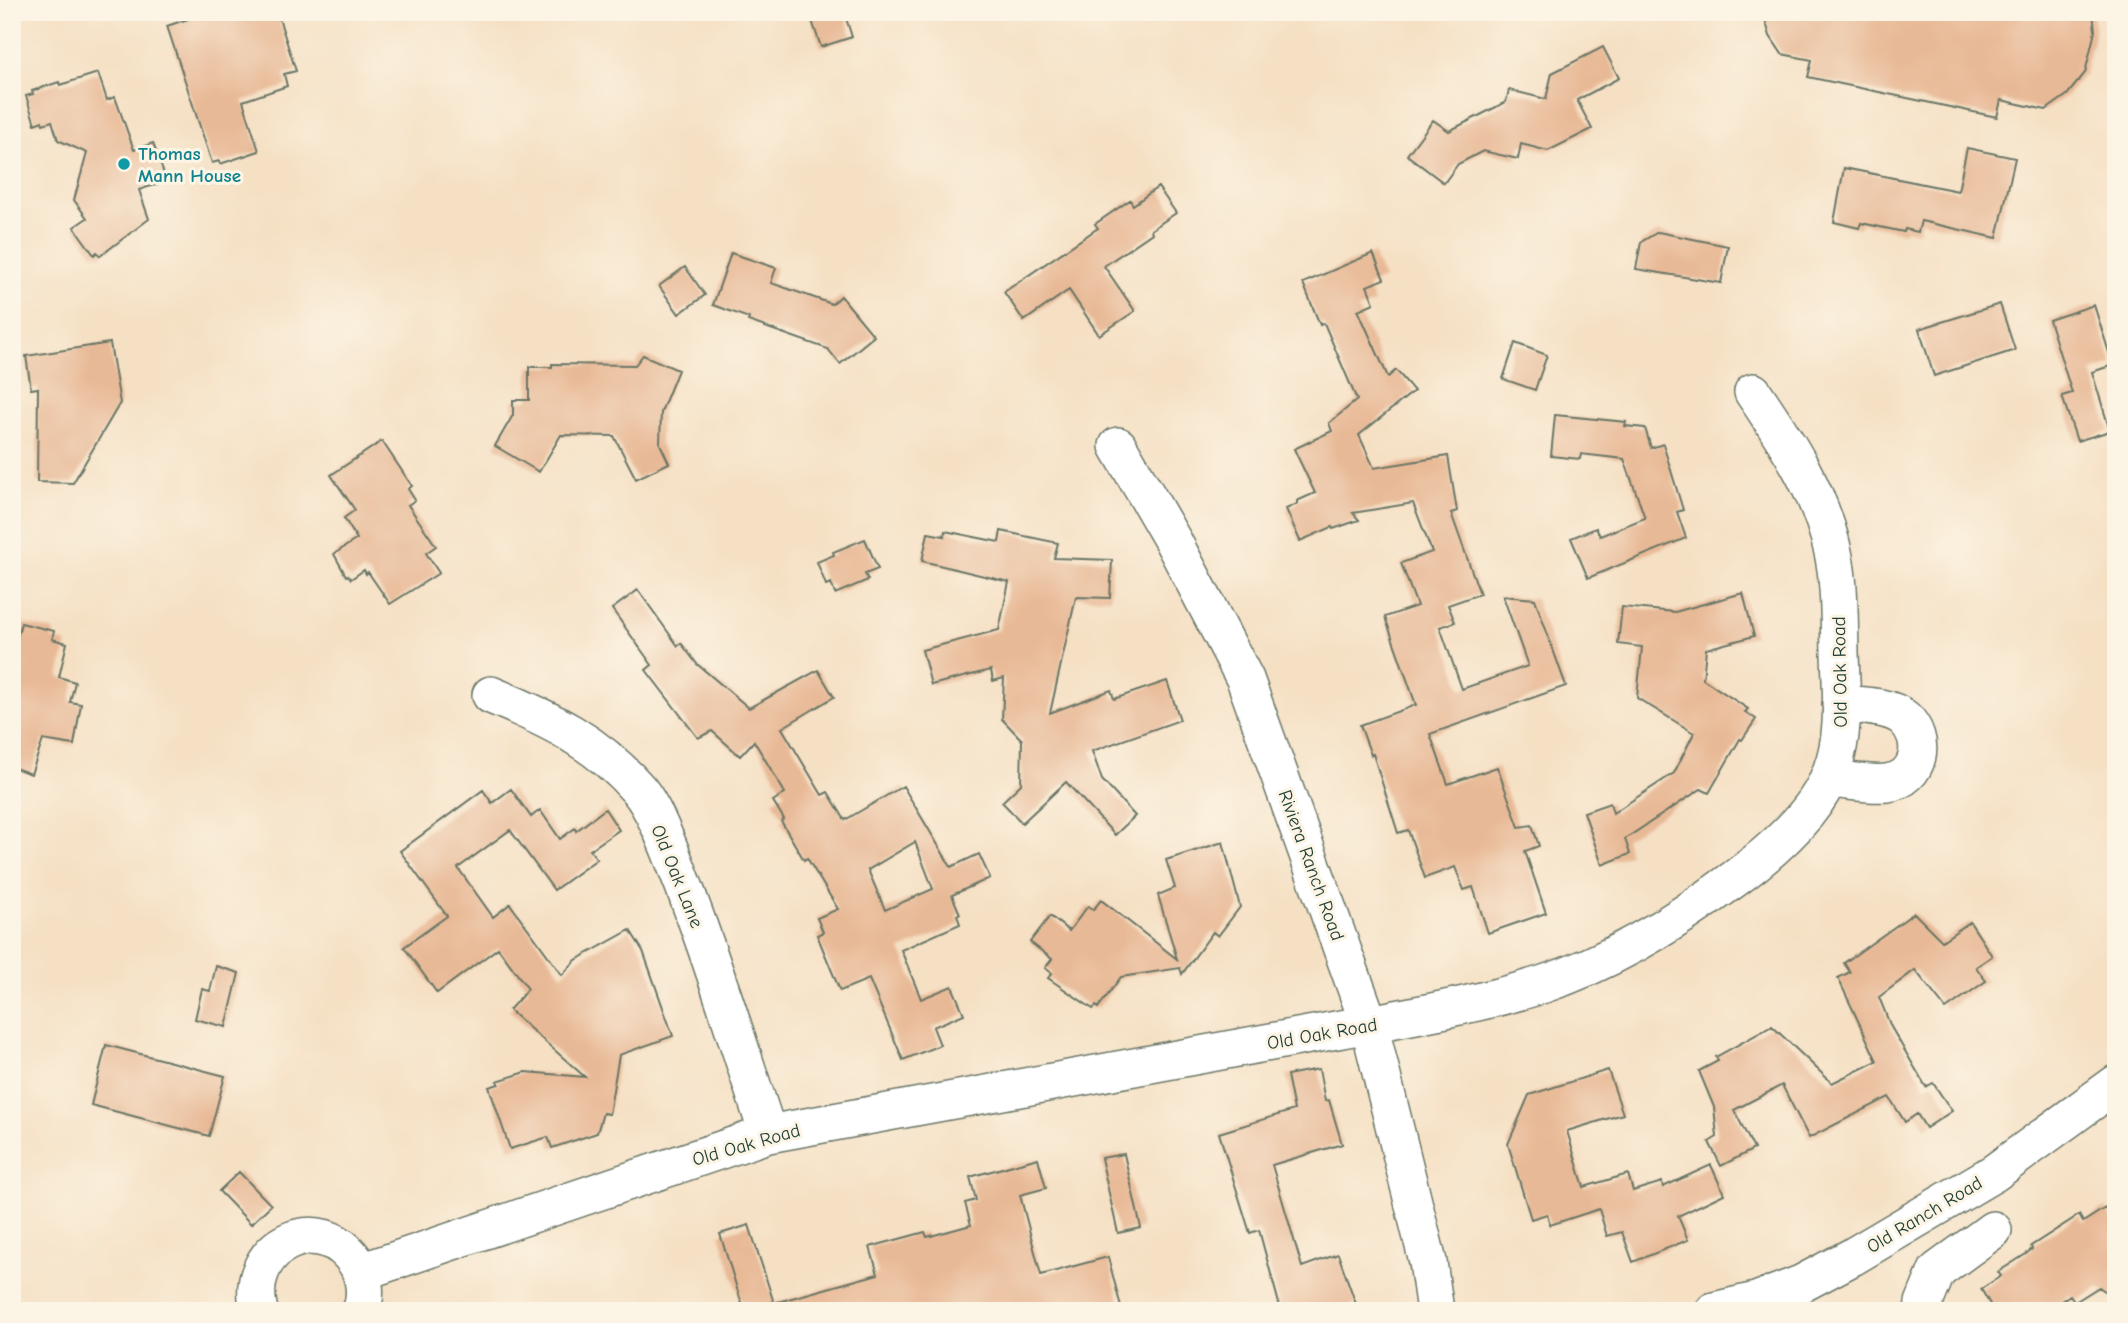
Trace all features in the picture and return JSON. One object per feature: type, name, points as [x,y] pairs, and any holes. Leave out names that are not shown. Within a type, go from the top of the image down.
[{"type":"street","name":"Old Oak Road","points":[[361,1272],[768,1134],[1461,1006],[1545,983],[1624,950],[1694,909],[1766,856],[1806,815],[1828,779],[1841,732],[1839,615],[1833,552],[1813,488],[1784,437],[1753,393]]},
{"type":"street","name":"Riviera Ranch Road","points":[[1118,446],[1173,541],[1245,680],[1369,1024],[1428,1262],[1435,1311]]},
{"type":"street","name":"Old Oak Lane","points":[[491,695],[565,727],[603,754],[640,791],[668,846],[700,927],[768,1134]]},
{"type":"street","points":[[1828,779],[1888,783],[1906,777],[1919,750],[1917,737],[1902,716],[1877,708],[1841,704]]},
{"type":"street","name":"Old Ranch Road","points":[[1714,1311],[1756,1301],[1801,1284],[1853,1257],[1994,1173],[2116,1084]]},
{"type":"street","points":[[1923,1311],[1937,1271],[1993,1230]]},
{"type":"street","points":[[259,1311],[256,1291],[259,1272],[268,1256],[283,1244],[300,1238],[320,1238],[337,1244],[352,1256],[361,1272],[365,1289],[361,1311]]},
{"type":"building","points":[[209,12],[277,12],[296,71],[284,74],[287,86],[243,101],[259,151],[220,164],[219,161],[212,163],[167,26]]},
{"type":"building","points":[[809,12],[844,12],[852,37],[821,47]]},
{"type":"building","points":[[1763,12],[2093,12],[2095,31],[2085,73],[2067,95],[2046,110],[2001,100],[1997,117],[1808,77],[1812,60],[1782,54],[1770,36]]},
{"type":"building","points":[[1603,47],[1619,78],[1577,100],[1592,129],[1548,151],[1521,144],[1518,159],[1483,151],[1458,164],[1444,183],[1407,155],[1433,120],[1449,131],[1506,102],[1509,90],[1546,99],[1552,73]]},
{"type":"building","name":"Thomas Mann House","points":[[98,73],[107,100],[115,97],[134,150],[153,143],[165,177],[155,180],[157,184],[139,190],[149,219],[100,256],[97,252],[94,255],[74,227],[87,218],[74,200],[87,153],[58,140],[52,121],[35,124],[26,96],[33,94],[32,91],[59,82],[60,85]]},
{"type":"building","points":[[1967,148],[2015,158],[1997,238],[1921,221],[1918,232],[1905,229],[1904,232],[1861,223],[1859,228],[1834,222],[1844,168],[1958,191]]},
{"type":"building","points":[[1158,187],[1176,213],[1104,266],[1135,311],[1099,335],[1069,290],[1024,321],[1004,292],[1098,228],[1095,224],[1130,200],[1133,205]]},
{"type":"building","points":[[1658,232],[1728,246],[1721,283],[1636,269],[1641,242]]},
{"type":"building","points":[[731,253],[776,268],[771,283],[832,304],[841,296],[874,336],[840,364],[828,349],[748,321],[749,318],[713,305]]},
{"type":"building","points":[[1373,253],[1384,279],[1367,286],[1374,303],[1358,310],[1388,377],[1396,370],[1414,391],[1359,435],[1374,468],[1448,456],[1457,511],[1451,513],[1480,594],[1448,605],[1455,622],[1440,627],[1462,689],[1528,666],[1503,596],[1535,599],[1566,686],[1430,734],[1448,784],[1497,767],[1519,827],[1532,825],[1539,846],[1525,851],[1546,913],[1488,933],[1473,887],[1464,890],[1455,867],[1425,878],[1408,830],[1398,833],[1373,754],[1371,755],[1360,725],[1416,705],[1385,617],[1417,606],[1401,563],[1432,552],[1413,503],[1353,513],[1359,520],[1333,529],[1332,527],[1300,541],[1286,509],[1315,493],[1294,449],[1332,431],[1329,423],[1357,400],[1324,323],[1320,325],[1303,283]]},
{"type":"building","points":[[685,267],[705,295],[679,314],[659,286]]},
{"type":"building","points":[[2000,304],[2015,350],[1934,376],[1919,329]]},
{"type":"building","points":[[2094,305],[2113,365],[2092,372],[2110,431],[2077,441],[2062,396],[2072,393],[2049,320]]},
{"type":"building","points":[[110,343],[120,403],[73,483],[37,482],[38,388],[31,389],[26,356]]},
{"type":"building","points":[[1515,343],[1547,355],[1535,390],[1503,379]]},
{"type":"building","points":[[643,355],[678,370],[661,412],[660,444],[669,463],[636,479],[614,436],[561,435],[539,472],[495,446],[513,415],[513,400],[529,400],[529,367],[552,367],[552,364],[635,365]]},
{"type":"building","points":[[1555,415],[1626,422],[1625,426],[1645,428],[1651,448],[1663,444],[1683,510],[1677,512],[1686,538],[1588,578],[1571,538],[1596,528],[1600,536],[1645,518],[1624,459],[1581,454],[1580,459],[1551,456]]},
{"type":"building","points":[[382,441],[412,486],[408,489],[415,500],[408,505],[436,546],[426,553],[439,573],[390,604],[368,572],[366,574],[364,570],[351,579],[346,576],[334,554],[357,539],[344,518],[355,510],[331,475]]},
{"type":"building","points":[[945,531],[999,542],[1001,531],[1058,543],[1054,558],[1112,560],[1110,598],[1076,597],[1050,713],[1111,690],[1114,699],[1167,681],[1180,720],[1092,751],[1102,780],[1135,816],[1115,835],[1066,782],[1022,823],[1002,802],[1021,784],[1022,740],[1002,719],[1004,678],[993,681],[991,670],[931,685],[922,650],[999,630],[1009,582],[922,561],[928,533],[944,536]]},
{"type":"building","points":[[865,539],[878,569],[865,574],[868,580],[835,594],[831,583],[826,585],[817,562],[834,555],[833,552]]},
{"type":"building","points":[[638,590],[678,646],[681,643],[697,664],[749,708],[818,670],[834,697],[782,728],[822,795],[828,792],[845,820],[903,786],[951,867],[979,854],[990,878],[952,895],[960,914],[957,915],[960,924],[901,950],[921,999],[952,986],[964,1014],[933,1027],[940,1045],[903,1060],[869,979],[840,991],[817,935],[823,932],[817,918],[838,909],[781,821],[784,819],[773,801],[785,793],[754,741],[740,756],[712,731],[698,738],[646,670],[652,665],[612,609]],"holes":[[[915,842],[933,889],[885,910],[868,870]]]},
{"type":"building","points":[[1743,593],[1754,636],[1706,649],[1703,679],[1748,709],[1745,712],[1756,719],[1742,740],[1740,739],[1709,793],[1701,789],[1625,839],[1630,854],[1602,865],[1584,812],[1610,803],[1613,813],[1674,773],[1694,733],[1637,698],[1642,647],[1618,644],[1622,607],[1675,612]]},
{"type":"building","points":[[21,623],[54,631],[52,639],[67,643],[59,677],[75,682],[70,702],[81,704],[74,745],[43,740],[31,774],[12,767],[12,658]]},
{"type":"building","points":[[511,789],[531,817],[540,810],[560,839],[575,828],[576,831],[605,809],[619,830],[590,850],[597,859],[554,890],[510,830],[458,868],[493,917],[510,904],[562,975],[576,960],[630,930],[643,951],[673,1036],[619,1055],[609,1114],[603,1113],[597,1133],[552,1148],[548,1137],[510,1149],[489,1087],[499,1084],[497,1081],[526,1072],[585,1077],[509,1010],[528,989],[498,948],[437,993],[404,947],[447,916],[400,851],[483,790],[492,803]]},
{"type":"building","points":[[1223,842],[1240,907],[1218,936],[1213,932],[1182,974],[1180,968],[1121,977],[1098,1008],[1096,1006],[1093,1009],[1048,978],[1052,973],[1045,968],[1052,959],[1030,942],[1050,916],[1069,931],[1088,906],[1093,910],[1101,900],[1177,959],[1158,895],[1175,888],[1166,860]]},
{"type":"building","points":[[1914,913],[1942,941],[1970,922],[1992,956],[1976,967],[1986,981],[1946,1009],[1915,970],[1879,997],[1891,1027],[1926,1087],[1933,1083],[1952,1111],[1926,1128],[1917,1114],[1905,1122],[1889,1097],[1809,1138],[1782,1085],[1734,1110],[1754,1149],[1721,1166],[1709,1142],[1717,1137],[1714,1107],[1699,1071],[1718,1061],[1716,1057],[1772,1026],[1832,1083],[1877,1061],[1838,978],[1850,972],[1844,963]]},
{"type":"building","points":[[216,966],[239,973],[226,1027],[195,1019],[202,989],[210,991]]},
{"type":"building","points":[[106,1045],[225,1076],[209,1136],[91,1105]]},
{"type":"building","points":[[1319,1069],[1325,1101],[1329,1100],[1342,1144],[1272,1165],[1302,1267],[1338,1254],[1356,1304],[1336,1311],[1281,1311],[1259,1230],[1250,1233],[1219,1133],[1294,1110],[1287,1075]]},
{"type":"building","points":[[1608,1070],[1623,1114],[1567,1131],[1584,1187],[1628,1174],[1633,1191],[1662,1182],[1663,1187],[1711,1165],[1724,1194],[1678,1216],[1688,1240],[1633,1262],[1622,1232],[1607,1236],[1599,1209],[1550,1225],[1547,1214],[1531,1219],[1508,1144],[1529,1095]]},
{"type":"building","points":[[1124,1154],[1141,1228],[1118,1233],[1101,1158]]},
{"type":"building","points":[[1038,1158],[1046,1188],[1020,1195],[1041,1275],[1108,1257],[1122,1311],[744,1311],[720,1234],[749,1225],[774,1303],[878,1274],[870,1247],[925,1232],[927,1237],[971,1225],[965,1203],[976,1200],[970,1177]]},
{"type":"building","points":[[239,1172],[271,1205],[251,1224],[219,1191]]},
{"type":"building","points":[[2105,1208],[2116,1223],[2116,1299],[2099,1287],[2075,1302],[2070,1295],[2046,1311],[1994,1311],[1981,1289],[2001,1276],[1998,1272],[2026,1254],[2032,1249],[2031,1246],[2079,1215],[2083,1222]]},
{"type":"place","name":"Thomas Mann House","points":[[124,164]]}]
